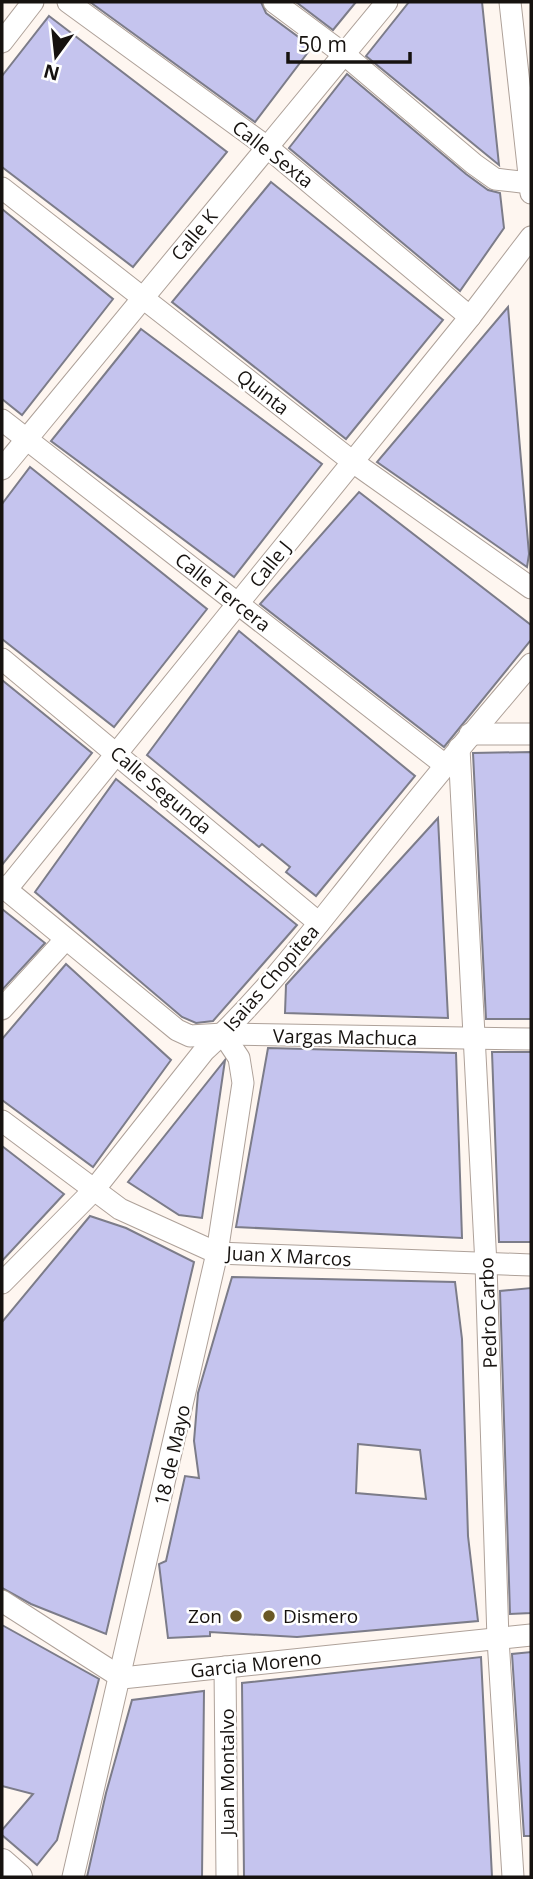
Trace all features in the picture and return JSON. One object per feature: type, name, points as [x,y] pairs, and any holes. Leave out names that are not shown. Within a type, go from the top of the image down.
[{"type":"main road","points":[[2,1862],[19,1877]]},
{"type":"street","points":[[2,43],[33,2]]},
{"type":"street","name":"Calle Sexta","points":[[68,2],[267,147],[470,317]]},
{"type":"street","points":[[274,2],[345,55],[495,179],[530,176],[524,46],[510,2]]},
{"type":"street","name":"Calle K","points":[[2,469],[387,2]]},
{"type":"street","name":"Quinta","points":[[2,188],[353,462],[531,588]]},
{"type":"street","name":"Calle J","points":[[4,888],[353,462],[531,237]]},
{"type":"street","name":"Calle Tercera","points":[[2,420],[445,765]]},
{"type":"street","name":"Calle Segunda","points":[[2,659],[118,752],[319,923]]},
{"type":"street","name":"Isaias Chopitea","points":[[2,1283],[93,1191],[204,1051],[223,1034],[319,923],[445,765],[531,664]]},
{"type":"street","points":[[465,741],[531,734]]},
{"type":"street","name":"Pedro Carbo","points":[[465,741],[498,1639],[513,1877]]},
{"type":"street","name":"Vargas Machuca","points":[[4,888],[177,1030],[190,1036],[223,1034],[531,1039]]},
{"type":"street","points":[[2,1009],[65,940]]},
{"type":"street","name":"18 de Mayo","points":[[73,1877],[122,1678],[217,1253],[243,1083],[239,1058],[223,1034]]},
{"type":"street","name":"Juan X Marcos","points":[[2,1121],[120,1209],[217,1253],[531,1265]]},
{"type":"street","points":[[2,1601],[122,1678]]},
{"type":"street","name":"Garcia Moreno","points":[[122,1678],[531,1635]]},
{"type":"street","name":"Juan Montalvo","points":[[225,1667],[227,1877]]},
{"type":"building","points":[[90,2],[261,2],[266,13],[312,47],[255,122]]},
{"type":"building","points":[[296,2],[356,2],[333,30]]},
{"type":"building","points":[[409,2],[482,2],[499,165],[366,56]]},
{"type":"building","points":[[49,16],[227,152],[133,267],[2,167],[2,76]]},
{"type":"building","points":[[347,74],[466,174],[488,190],[500,193],[504,228],[460,291],[289,148]]},
{"type":"building","points":[[271,182],[443,320],[346,439],[172,302]]},
{"type":"building","points":[[2,209],[113,299],[22,415],[2,399]]},
{"type":"building","points":[[508,307],[529,554],[527,567],[377,462]]},
{"type":"building","points":[[141,329],[322,464],[234,577],[51,441]]},
{"type":"building","points":[[30,467],[207,609],[114,727],[2,639],[2,504]]},
{"type":"building","points":[[359,492],[531,625],[531,640],[444,747],[260,604]]},
{"type":"building","points":[[239,631],[415,776],[316,896],[286,872],[290,867],[262,844],[259,847],[147,755]]},
{"type":"building","points":[[2,680],[92,753],[2,865]]},
{"type":"building","points":[[531,752],[531,1019],[486,1019],[473,753]]},
{"type":"building","points":[[116,779],[297,925],[213,1021],[196,1023],[182,1017],[35,892]]},
{"type":"building","points":[[438,818],[448,1018],[285,1013],[286,985]]},
{"type":"building","points":[[2,909],[45,943],[2,990]]},
{"type":"building","points":[[66,964],[171,1060],[93,1167],[2,1100],[2,1039]]},
{"type":"building","points":[[268,1048],[456,1053],[462,1238],[236,1227]]},
{"type":"building","points":[[492,1052],[531,1052],[531,1242],[499,1242]]},
{"type":"building","points":[[225,1060],[202,1218],[179,1215],[128,1182]]},
{"type":"building","points":[[2,1146],[64,1194],[2,1261]]},
{"type":"building","points":[[90,1216],[126,1228],[194,1262],[106,1634],[31,1604],[2,1588],[2,1322]]},
{"type":"building","points":[[232,1277],[455,1282],[462,1339],[468,1536],[478,1621],[297,1637],[210,1632],[210,1636],[168,1638],[159,1564],[166,1561],[185,1476],[199,1478],[194,1441],[198,1393]],"holes":[[[358,1444],[420,1450],[426,1499],[356,1493]]]},
{"type":"building","points":[[531,1288],[531,1613],[510,1614],[500,1291]]},
{"type":"building","points":[[2,1625],[99,1679],[57,1840],[37,1865],[2,1835],[2,1830],[33,1794],[2,1786]]},
{"type":"building","points":[[531,1652],[531,1836],[524,1836],[512,1654]]},
{"type":"building","points":[[481,1657],[492,1877],[244,1877],[242,1683]]},
{"type":"building","points":[[204,1691],[202,1877],[87,1877],[106,1793],[132,1700]]},
{"type":"place","name":"Zon","points":[[236,1616]]},
{"type":"place","name":"Dismero","points":[[269,1616]]}]
